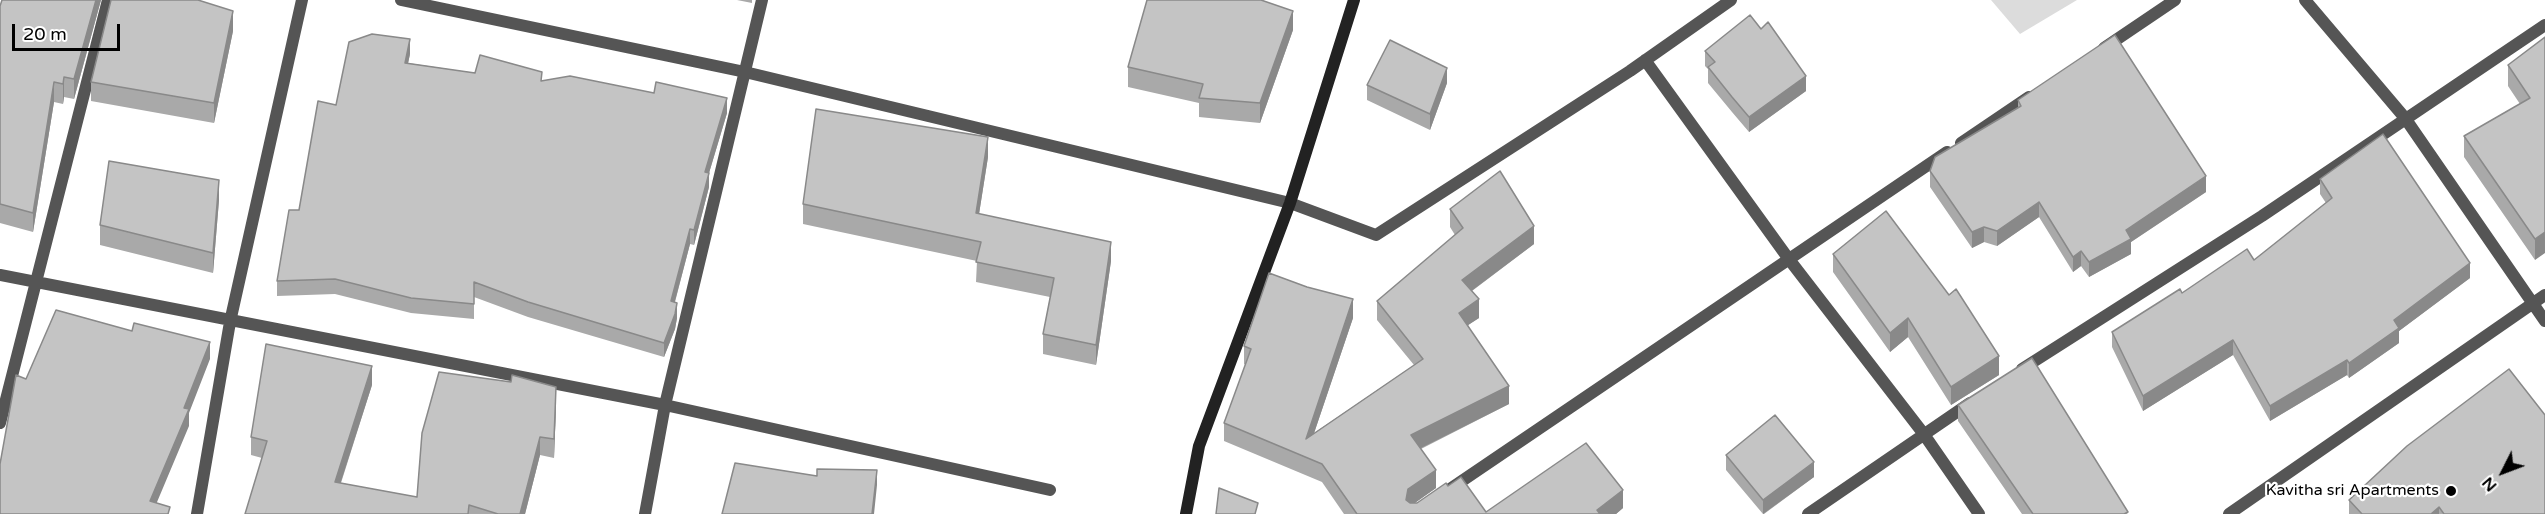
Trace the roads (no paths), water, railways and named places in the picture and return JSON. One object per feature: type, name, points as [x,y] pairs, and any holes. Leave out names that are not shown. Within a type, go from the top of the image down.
[{"type":"street","points":[[0,423],[38,283],[108,0]]},
{"type":"street","points":[[197,514],[230,322],[302,0]]},
{"type":"street","points":[[402,0],[746,72],[1290,203],[1376,235],[1645,60],[1731,0]]},
{"type":"street","points":[[645,514],[665,405],[762,0]]},
{"type":"street","points":[[1186,514],[1199,446],[1290,203],[1354,0]]},
{"type":"street","points":[[2096,53],[2175,0]]},
{"type":"street","points":[[2305,0],[2405,118],[2545,321]]},
{"type":"street","points":[[2008,378],[2262,216],[2545,25]]},
{"type":"street","points":[[1645,60],[1788,258],[1923,433],[1979,514]]},
{"type":"street","points":[[1442,494],[1788,258],[2036,93]]},
{"type":"street","points":[[0,275],[230,322],[665,405],[1050,490]]},
{"type":"street","points":[[2229,514],[2545,295]]},
{"type":"street","points":[[1808,514],[1923,433],[1979,397]]},
{"type":"place","name":"Kavitha sri Apartments","points":[[2451,491]]}]
